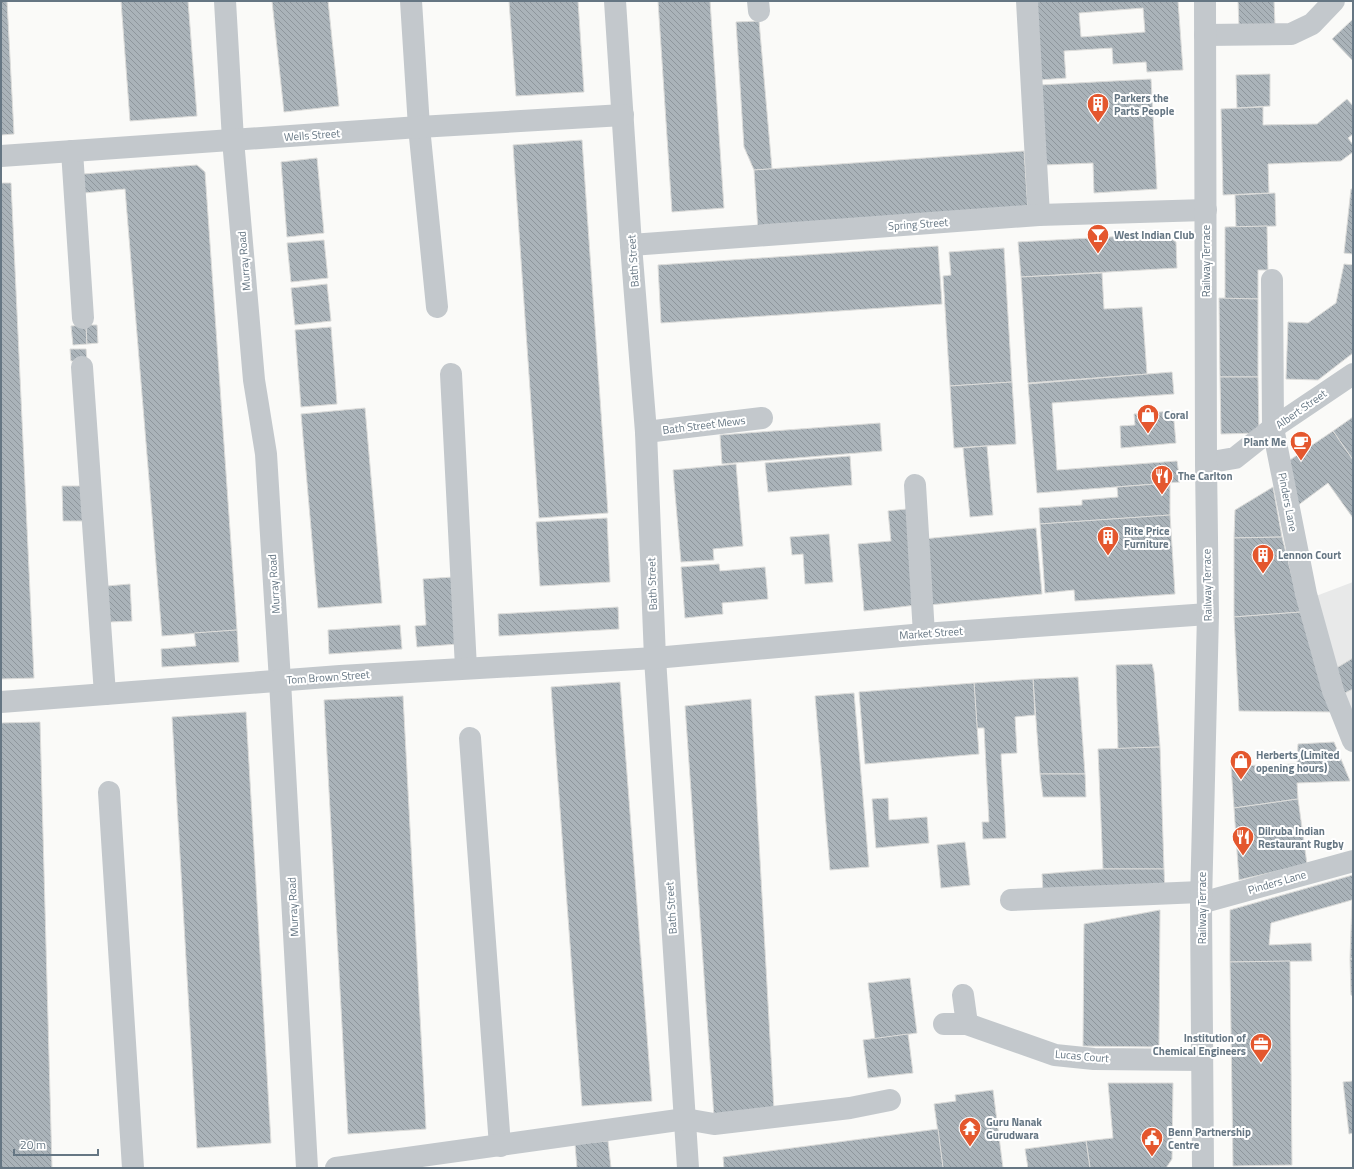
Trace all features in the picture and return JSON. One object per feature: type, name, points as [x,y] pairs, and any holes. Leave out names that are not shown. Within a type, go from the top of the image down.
[{"type":"street","name":"Murray Road","points":[[225,1],[233,140],[254,380],[266,454],[307,1168]]},
{"type":"street","points":[[411,1],[419,127],[436,307]]},
{"type":"street","name":"Bath Street","points":[[615,1],[631,245],[646,432],[655,658],[688,1168]]},
{"type":"street","points":[[1027,1],[1039,215]]},
{"type":"street","name":"Railway Terrace","points":[[1203,1168],[1201,898],[1208,614],[1206,463],[1205,1]]},
{"type":"street","points":[[1205,35],[1291,34],[1312,24],[1334,1]]},
{"type":"street","name":"Wells Street","points":[[1,156],[419,127],[623,115]]},
{"type":"street","points":[[72,151],[83,318]]},
{"type":"street","name":"Spring Street","points":[[631,245],[1039,215],[1206,210]]},
{"type":"street","name":"Pinders Lane","points":[[1272,280],[1273,428],[1306,594],[1333,691],[1353,741]]},
{"type":"street","points":[[82,367],[105,694]]},
{"type":"street","points":[[451,374],[466,668]]},
{"type":"street","name":"Albert Street","points":[[1206,463],[1235,458],[1273,428],[1353,374]]},
{"type":"street","name":"Bath Street Mews","points":[[646,432],[762,418]]},
{"type":"street","points":[[915,485],[924,634]]},
{"type":"street","name":"Market Street","points":[[655,658],[924,634],[1208,614]]},
{"type":"street","name":"Tom Brown Street","points":[[1,702],[466,668],[655,658]]},
{"type":"street","points":[[470,738],[500,1146]]},
{"type":"street","points":[[109,792],[133,1168]]},
{"type":"street","name":"Pinders Lane","points":[[1011,900],[1201,898],[1353,861]]},
{"type":"street","points":[[963,994],[967,1024]]},
{"type":"street","name":"Lucas Court","points":[[944,1024],[967,1024],[1055,1055],[1094,1058],[1202,1060]]},
{"type":"street","points":[[336,1168],[685,1119],[714,1124],[850,1108],[890,1100]]},
{"type":"shaded area","points":[[1353,582],[1353,723],[1316,596]]},
{"type":"building","points":[[1,1],[7,1],[14,134],[1,135]]},
{"type":"building","points":[[121,1],[188,1],[197,116],[130,121]]},
{"type":"building","points":[[272,1],[328,1],[339,106],[284,112]]},
{"type":"building","points":[[509,1],[578,1],[584,92],[516,96]]},
{"type":"building","points":[[658,1],[710,1],[724,208],[672,212]]},
{"type":"building","points":[[1178,1],[1183,70],[1147,72],[1146,62],[1113,64],[1112,48],[1064,51],[1066,78],[1039,80],[1034,2]],"holes":[[[1143,8],[1145,32],[1081,37],[1079,13]]]},
{"type":"building","points":[[1238,1],[1274,1],[1275,25],[1239,26]]},
{"type":"building","points":[[1353,19],[1353,61],[1332,39]]},
{"type":"building","points":[[759,21],[772,169],[754,170],[744,147],[736,22]]},
{"type":"building","points":[[1270,74],[1270,106],[1237,108],[1236,75]]},
{"type":"building","name":"Parkers the Parts People","points":[[1151,79],[1157,189],[1094,193],[1093,163],[1045,165],[1040,85]]},
{"type":"building","points":[[1347,99],[1353,106],[1353,134],[1348,138],[1353,145],[1353,152],[1341,161],[1268,164],[1269,193],[1223,195],[1221,109],[1263,107],[1263,125],[1317,124]]},
{"type":"building","points":[[582,140],[608,513],[539,518],[513,145]]},
{"type":"building","points":[[1024,151],[1028,211],[758,230],[754,170]]},
{"type":"building","points":[[317,158],[324,233],[287,237],[281,162]]},
{"type":"building","points":[[197,165],[205,172],[237,630],[162,636],[125,189],[84,193],[83,174]]},
{"type":"building","points":[[1,183],[11,183],[34,678],[1,679]]},
{"type":"building","points":[[1351,189],[1353,189],[1353,254],[1344,253]]},
{"type":"building","points":[[1275,193],[1276,226],[1236,227],[1235,195]]},
{"type":"building","points":[[1267,226],[1268,270],[1258,270],[1258,299],[1225,299],[1225,227]]},
{"type":"building","name":"West Indian Club","points":[[1164,234],[1176,242],[1177,268],[1021,277],[1018,242]]},
{"type":"building","points":[[324,240],[328,278],[291,282],[287,243]]},
{"type":"building","points":[[938,246],[942,304],[661,323],[658,265]]},
{"type":"building","points":[[1004,248],[1012,382],[950,386],[943,276],[951,275],[949,252]]},
{"type":"building","points":[[1344,264],[1353,265],[1353,353],[1318,380],[1286,379],[1288,322],[1308,323],[1336,303]]},
{"type":"building","points":[[1102,273],[1104,309],[1142,307],[1147,374],[1028,383],[1021,277]]},
{"type":"building","points":[[327,284],[331,321],[295,325],[291,288]]},
{"type":"building","points":[[1219,298],[1258,299],[1258,377],[1220,377]]},
{"type":"building","points":[[86,325],[87,344],[73,345],[71,326]]},
{"type":"building","points":[[86,325],[97,325],[98,343],[87,344]]},
{"type":"building","points":[[331,327],[337,404],[301,407],[295,330]]},
{"type":"building","points":[[70,349],[86,349],[87,361],[71,361]]},
{"type":"building","points":[[1172,372],[1174,394],[1052,403],[1057,470],[1177,461],[1180,482],[1037,493],[1028,384]]},
{"type":"building","points":[[1220,377],[1258,377],[1259,433],[1221,434]]},
{"type":"building","points":[[1012,382],[1016,444],[954,448],[950,386]]},
{"type":"building","points":[[365,408],[382,603],[318,608],[301,414]]},
{"type":"building","name":"Coral","points":[[1173,411],[1176,443],[1121,448],[1120,426],[1135,425],[1134,414]]},
{"type":"building","points":[[1353,417],[1353,460],[1333,431]]},
{"type":"building","points":[[880,423],[882,451],[722,464],[720,435]]},
{"type":"building","points":[[1333,431],[1353,460],[1353,518],[1328,483],[1297,506],[1287,462]]},
{"type":"building","points":[[987,446],[993,515],[970,517],[963,448]]},
{"type":"building","points":[[850,456],[852,485],[768,492],[765,463]]},
{"type":"building","points":[[736,464],[743,546],[713,549],[714,560],[681,562],[673,470]]},
{"type":"building","points":[[1170,483],[1170,515],[1040,524],[1039,508],[1082,505],[1082,500],[1118,497],[1117,487]]},
{"type":"building","points":[[62,486],[84,486],[85,521],[63,521]]},
{"type":"building","points":[[1273,487],[1282,537],[1234,538],[1235,510]]},
{"type":"building","points":[[907,509],[917,605],[864,611],[858,544],[891,541],[888,511]]},
{"type":"building","name":"Rite Price Furniture","points":[[1170,515],[1175,594],[1075,601],[1074,590],[1045,593],[1040,524]]},
{"type":"building","points":[[607,518],[610,582],[540,586],[536,522]]},
{"type":"building","points":[[1036,528],[1042,594],[929,605],[923,539]]},
{"type":"building","points":[[829,534],[833,582],[805,584],[803,554],[792,555],[790,537]]},
{"type":"building","name":"Lennon Court","points":[[1282,537],[1301,612],[1234,617],[1234,538]]},
{"type":"building","points":[[719,564],[720,571],[765,567],[768,599],[722,603],[723,614],[685,618],[681,567]]},
{"type":"building","points":[[453,577],[458,644],[417,647],[415,626],[426,625],[423,579]]},
{"type":"building","points":[[130,584],[132,621],[110,622],[107,586]]},
{"type":"building","points":[[618,607],[619,629],[499,636],[498,614]]},
{"type":"building","points":[[1301,612],[1333,712],[1239,711],[1234,617]]},
{"type":"building","points":[[400,625],[402,649],[329,654],[328,630]]},
{"type":"building","points":[[237,630],[239,662],[162,667],[161,649],[196,646],[194,633]]},
{"type":"building","points":[[1353,658],[1353,689],[1343,694],[1333,670]]},
{"type":"building","points":[[1152,664],[1154,672],[1160,747],[1118,749],[1116,665]]},
{"type":"building","points":[[1078,677],[1085,774],[1040,774],[1033,679]]},
{"type":"building","points":[[1033,679],[1035,715],[1015,717],[1017,753],[1001,754],[1006,838],[983,839],[982,822],[989,822],[984,728],[977,728],[974,683]]},
{"type":"building","points":[[620,682],[652,1101],[582,1106],[551,687]]},
{"type":"building","points":[[974,683],[979,754],[865,764],[859,692]]},
{"type":"building","points":[[854,693],[869,867],[830,870],[815,696]]},
{"type":"building","points":[[403,696],[426,1129],[348,1134],[324,700]]},
{"type":"building","points":[[751,699],[774,1110],[714,1117],[685,706]]},
{"type":"building","points":[[246,712],[271,1143],[197,1148],[172,717]]},
{"type":"building","points":[[40,722],[52,1168],[1,1168],[1,723]]},
{"type":"building","points":[[1334,742],[1350,781],[1297,783],[1298,799],[1234,808],[1231,766],[1297,764],[1298,744]]},
{"type":"building","points":[[1160,747],[1164,869],[1103,869],[1098,749]]},
{"type":"building","points":[[1040,774],[1085,774],[1086,797],[1043,797]]},
{"type":"building","points":[[888,798],[889,820],[927,817],[929,843],[876,848],[872,799]]},
{"type":"building","points":[[1298,799],[1307,864],[1239,880],[1234,808]]},
{"type":"building","points":[[965,842],[970,885],[941,888],[937,845]]},
{"type":"building","points":[[1103,869],[1164,869],[1165,893],[1043,892],[1042,874]]},
{"type":"building","points":[[1353,875],[1353,959],[1350,959],[1352,900],[1271,923],[1269,945],[1311,943],[1312,961],[1230,962],[1230,910]]},
{"type":"building","points":[[1160,910],[1159,1047],[1083,1046],[1084,924]]},
{"type":"building","points":[[1350,959],[1353,959],[1353,996],[1351,995]]},
{"type":"building","name":"Institution of Chemical Engineers","points":[[1290,961],[1292,1165],[1233,1166],[1230,962]]},
{"type":"building","points":[[910,978],[917,1033],[875,1039],[868,983]]},
{"type":"building","points":[[908,1034],[913,1073],[868,1078],[863,1040]]},
{"type":"building","points":[[1353,1081],[1353,1133],[1349,1134],[1343,1082]]},
{"type":"building","points":[[1108,1083],[1173,1083],[1172,1159],[1166,1168],[1090,1168],[1086,1141],[1113,1138]]},
{"type":"building","name":"Guru Nanak Gurudwara","points":[[993,1090],[1003,1168],[943,1168],[934,1104],[956,1101],[955,1095]]},
{"type":"building","points":[[938,1129],[943,1168],[724,1168],[723,1157]]},
{"type":"building","points":[[608,1141],[611,1168],[577,1168],[575,1144]]},
{"type":"building","points":[[1086,1141],[1090,1168],[1028,1168],[1025,1149]]},
{"type":"place","name":"Parkers the Parts People","points":[[1098,124]]},
{"type":"place","name":"West Indian Club","points":[[1098,254]]},
{"type":"place","name":"Coral","points":[[1148,434]]},
{"type":"place","name":"Plant Me","points":[[1301,462]]},
{"type":"place","name":"The Carlton","points":[[1162,496]]},
{"type":"place","name":"Rite Price Furniture","points":[[1108,556]]},
{"type":"place","name":"Lennon Court","points":[[1263,574]]},
{"type":"place","name":"Herberts (Limited opening hours)","points":[[1241,780]]},
{"type":"place","name":"Dilruba Indian Restaurant Rugby","points":[[1243,856]]},
{"type":"place","name":"Institution of Chemical Engineers","points":[[1261,1064]]},
{"type":"place","name":"Guru Nanak Gurudwara","points":[[970,1148]]},
{"type":"place","name":"Benn Partnership Centre","points":[[1152,1158]]}]
